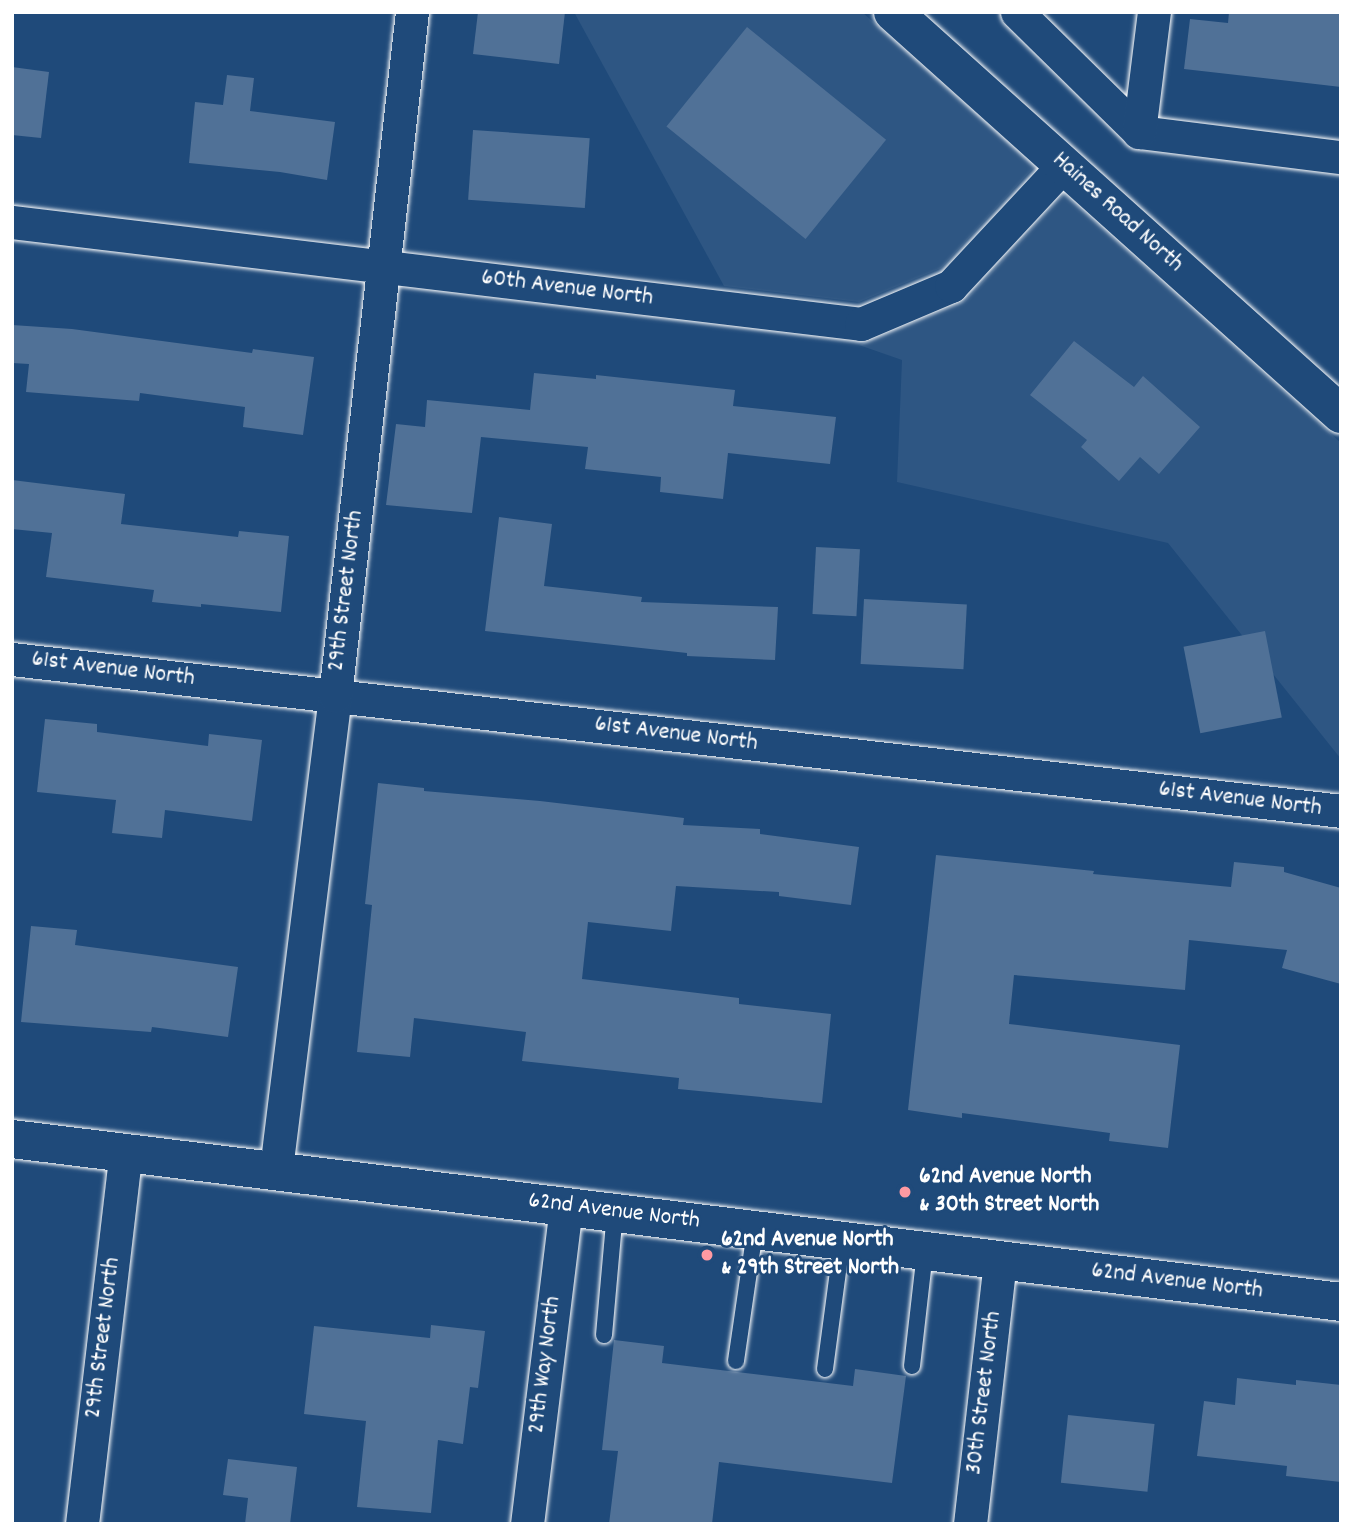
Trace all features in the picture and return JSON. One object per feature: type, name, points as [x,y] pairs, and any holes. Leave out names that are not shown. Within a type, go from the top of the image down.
[{"type":"street","name":"29th Street North","points":[[276,1169],[335,696],[412,12]]},
{"type":"street","name":"Haines Road North","points":[[893,12],[1341,414]]},
{"type":"street","points":[[1017,12],[1139,132],[1341,157]]},
{"type":"street","points":[[1139,132],[1154,12]]},
{"type":"street","name":"60th Avenue North","points":[[12,222],[861,324],[951,286],[1064,165]]},
{"type":"street","name":"61st Avenue North","points":[[12,659],[1341,811]]},
{"type":"street","name":"62nd Avenue North","points":[[12,1139],[276,1169],[1341,1302]]},
{"type":"street","name":"29th Street North","points":[[82,1524],[126,1152]]},
{"type":"street","name":"29th Way North","points":[[527,1524],[566,1206]]},
{"type":"street","name":"30th Street North","points":[[970,1524],[1000,1261]]},
{"type":"lane","points":[[604,1335],[615,1212]]},
{"type":"lane","points":[[736,1361],[755,1230]]},
{"type":"lane","points":[[825,1369],[842,1241]]},
{"type":"lane","points":[[912,1366],[925,1252]]},
{"type":"shaded area","points":[[574,12],[862,12],[1035,166],[941,268],[859,302],[724,286]]},
{"type":"shaded area","points":[[1064,194],[1341,443],[1341,759],[1168,543],[897,482],[902,360],[859,345],[965,301]]},
{"type":"building","points":[[478,12],[565,12],[559,64],[473,54]]},
{"type":"building","points":[[1229,12],[1341,12],[1341,87],[1184,69],[1190,19],[1228,23]]},
{"type":"building","points":[[747,27],[886,140],[806,239],[666,126]]},
{"type":"building","points":[[12,67],[49,72],[41,138],[12,135]]},
{"type":"building","points":[[227,75],[254,78],[250,111],[335,122],[327,180],[280,172],[189,163],[195,102],[223,105]]},
{"type":"building","points":[[473,130],[590,138],[585,208],[468,200]]},
{"type":"building","points":[[12,325],[72,329],[252,353],[253,349],[314,357],[303,435],[243,427],[245,407],[140,393],[139,401],[26,392],[29,364],[12,363]]},
{"type":"building","points":[[1074,341],[1134,387],[1143,376],[1200,427],[1159,474],[1140,457],[1119,481],[1081,447],[1087,440],[1030,395]]},
{"type":"building","points":[[534,373],[596,379],[596,375],[735,390],[733,406],[836,417],[830,464],[728,453],[723,499],[660,492],[661,477],[585,469],[588,447],[481,437],[472,513],[386,505],[396,424],[425,427],[427,400],[530,410]]},
{"type":"building","points":[[12,480],[125,494],[121,524],[238,537],[239,531],[289,536],[281,612],[152,602],[154,590],[46,577],[52,533],[12,529]]},
{"type":"building","points":[[499,517],[552,524],[544,586],[642,597],[641,602],[778,607],[775,660],[687,656],[687,653],[485,631]]},
{"type":"building","points":[[816,547],[860,549],[856,616],[812,614]]},
{"type":"building","points":[[864,599],[967,604],[963,669],[861,664]]},
{"type":"building","points":[[1265,631],[1282,717],[1200,733],[1184,647]]},
{"type":"building","points":[[45,719],[97,724],[97,732],[208,746],[209,734],[262,740],[252,821],[165,810],[162,838],[112,833],[116,800],[37,792]]},
{"type":"building","points":[[378,783],[424,788],[424,791],[684,818],[683,825],[760,829],[760,834],[859,847],[851,905],[779,896],[779,892],[676,886],[671,931],[588,922],[582,979],[739,998],[739,1004],[831,1014],[822,1103],[678,1089],[679,1078],[522,1061],[526,1032],[414,1018],[410,1057],[357,1052],[372,905],[365,904]]},
{"type":"building","points":[[936,855],[1231,887],[1234,862],[1284,867],[1284,872],[1341,888],[1341,984],[1282,968],[1287,950],[1189,940],[1185,990],[1014,975],[1009,1024],[1180,1045],[1168,1148],[1109,1141],[1110,1133],[962,1113],[962,1118],[908,1110]]},
{"type":"building","points":[[31,926],[77,930],[75,945],[238,967],[228,1037],[152,1027],[151,1032],[21,1022]]},
{"type":"building","points":[[431,1325],[485,1331],[478,1388],[470,1387],[463,1444],[438,1440],[431,1513],[357,1507],[366,1421],[304,1414],[314,1326],[430,1338]]},
{"type":"building","points":[[614,1340],[664,1346],[662,1363],[853,1386],[855,1369],[906,1376],[892,1483],[719,1462],[712,1524],[609,1524],[618,1451],[602,1450]]},
{"type":"building","points":[[1237,1378],[1296,1385],[1296,1380],[1341,1385],[1341,1482],[1286,1476],[1287,1466],[1197,1456],[1204,1401],[1235,1405]]},
{"type":"building","points":[[1068,1415],[1155,1424],[1147,1492],[1061,1483]]},
{"type":"building","points":[[228,1459],[297,1467],[290,1524],[245,1524],[248,1498],[223,1495]]},
{"type":"place","name":"62nd Avenue North & 30th Street North","points":[[905,1192]]},
{"type":"place","name":"62nd Avenue North & 29th Street North","points":[[707,1255]]}]
